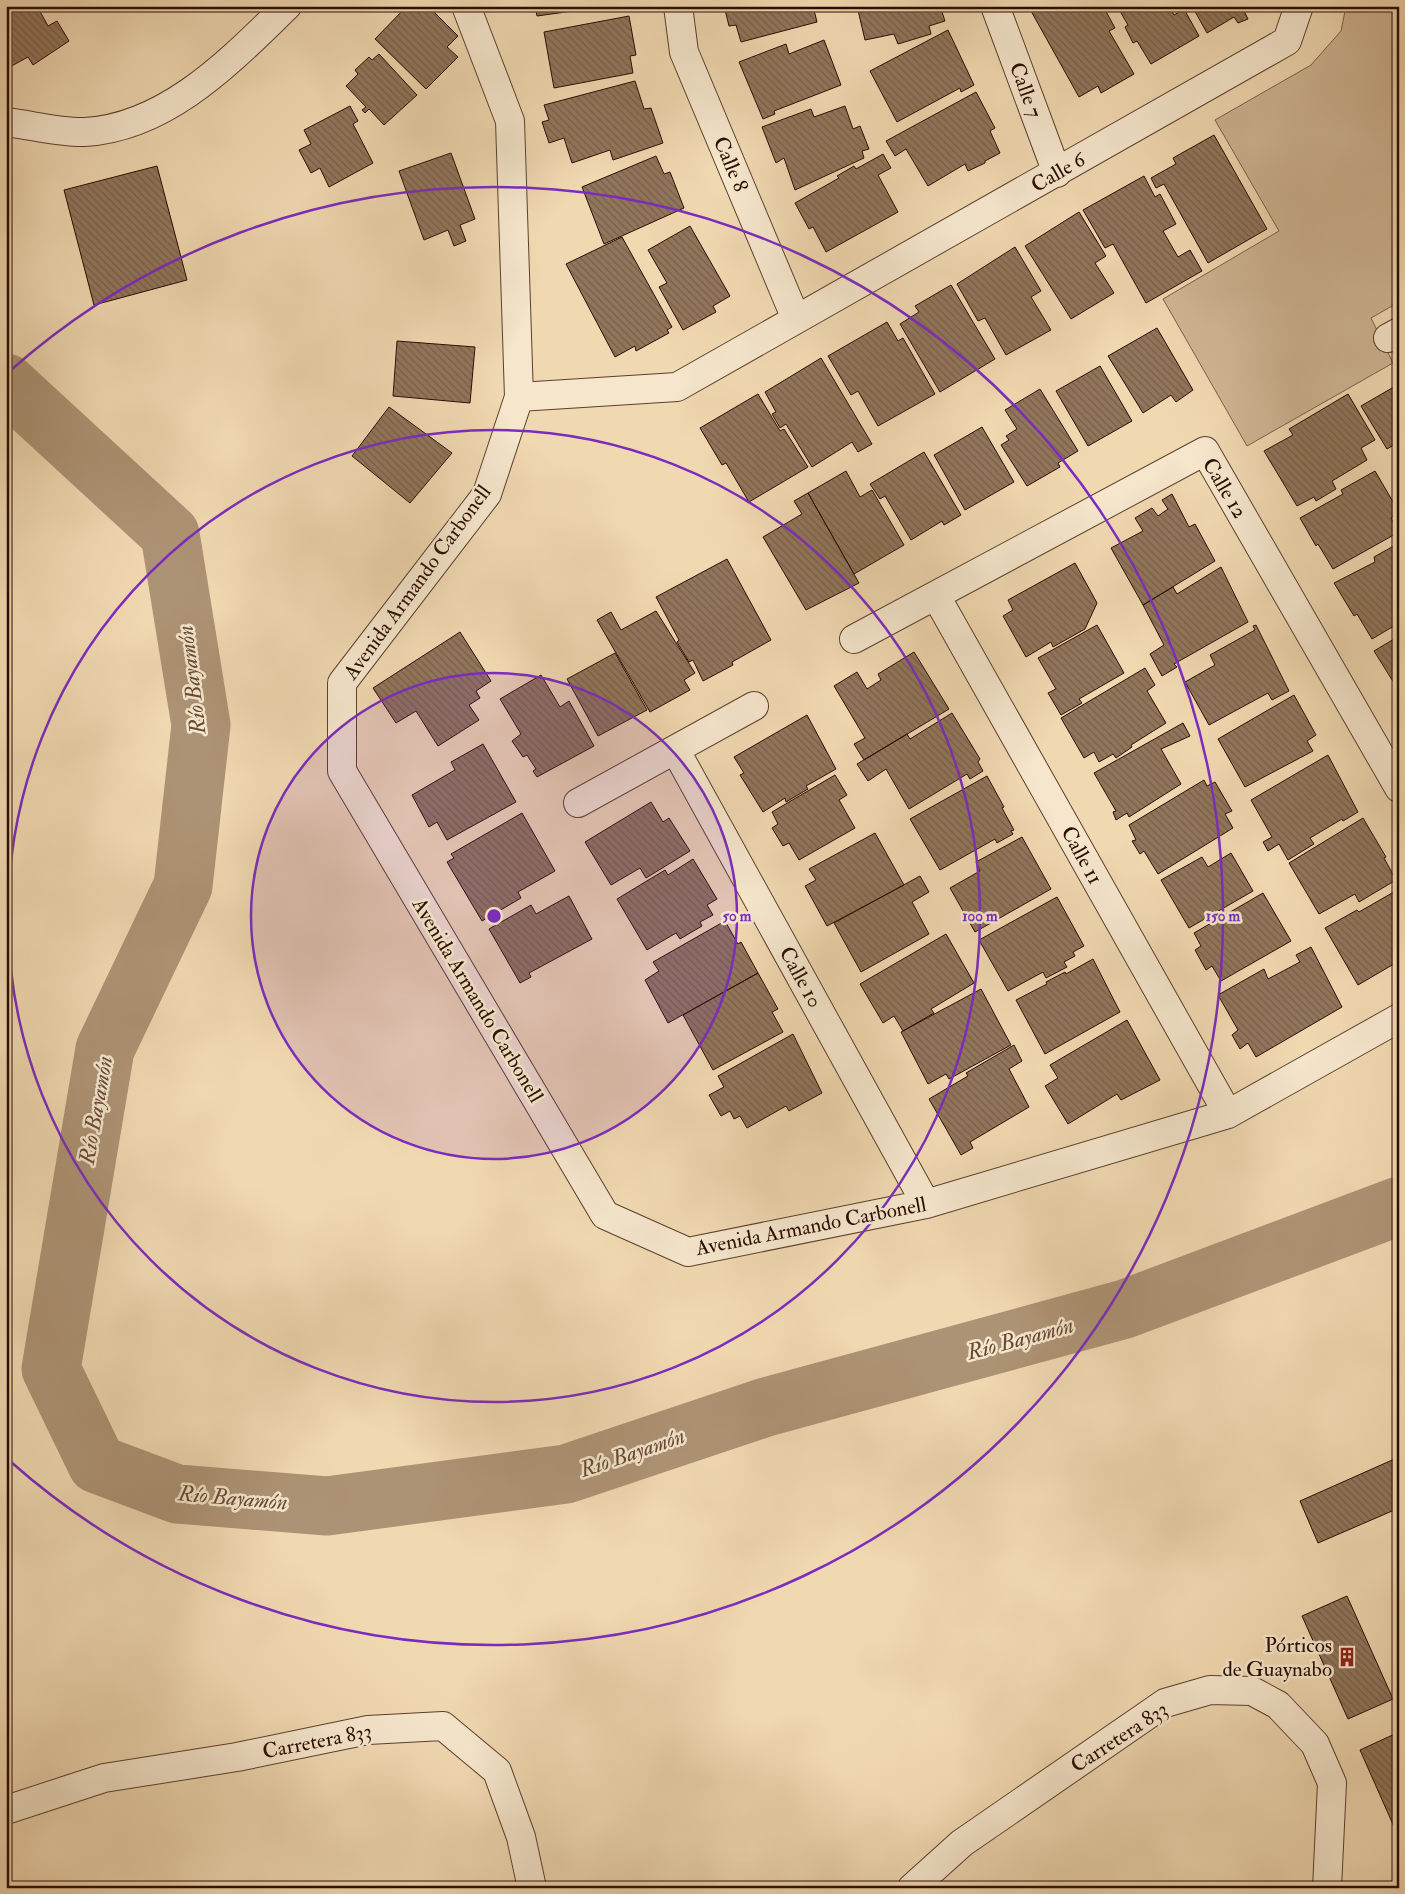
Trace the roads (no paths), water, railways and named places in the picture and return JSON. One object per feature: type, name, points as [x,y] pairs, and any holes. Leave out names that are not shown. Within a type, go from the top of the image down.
[{"type":"street","points":[[6,122],[85,132],[126,125],[166,106],[217,73],[287,6]]},
{"type":"street","name":"Avenida Armando Carbonell","points":[[466,6],[510,120],[519,397],[487,494],[342,683],[342,771],[605,1215],[688,1252],[926,1204],[1228,1114],[1399,1018]]},
{"type":"street","name":"Calle 8","points":[[678,6],[684,52],[796,319]]},
{"type":"street","name":"Calle 7","points":[[994,6],[1057,173]]},
{"type":"street","name":"Calle 6","points":[[519,397],[677,387],[1287,42],[1298,6]]},
{"type":"street","name":"Calle 12","points":[[936,596],[1205,451],[1399,788]]},
{"type":"street","points":[[854,639],[936,596]]},
{"type":"street","name":"Calle 11","points":[[936,596],[1228,1114]]},
{"type":"street","points":[[578,804],[754,706]]},
{"type":"street","name":"Calle 10","points":[[676,751],[926,1204]]},
{"type":"street","name":"Carretera 833","points":[[912,1888],[962,1843],[1165,1703],[1210,1690],[1252,1691],[1278,1705],[1315,1744],[1332,1783],[1327,1888]]},
{"type":"street","name":"Carretera 833","points":[[6,1810],[104,1778],[237,1757],[368,1730],[443,1726],[497,1771],[521,1837],[532,1888]]},
{"type":"waterway","name":"Río Bayamón","points":[[6,383],[170,534],[201,725],[183,886],[105,1049],[51,1369],[97,1464],[177,1494],[327,1506],[566,1474],[766,1407],[1125,1309],[1399,1206]]},
{"type":"place","name":"Pórticos de Guaynabo","points":[[1347,1657]]}]
